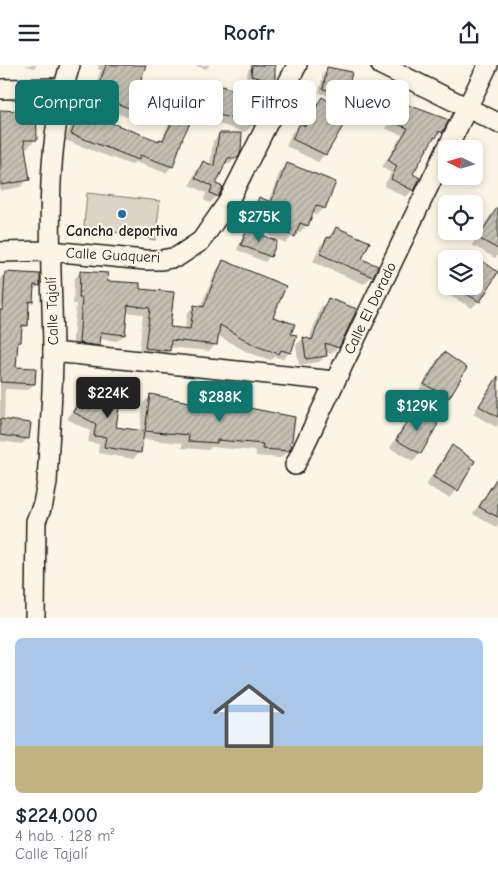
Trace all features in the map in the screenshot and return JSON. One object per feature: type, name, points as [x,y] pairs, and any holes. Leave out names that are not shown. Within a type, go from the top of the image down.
[{"type":"street","name":"Calle Tajalí","points":[[65,80],[70,65]]},
{"type":"street","name":"Calle Guaqueri","points":[[0,252],[50,251],[161,260],[177,257],[201,241],[228,202],[297,65]]},
{"type":"street","points":[[381,65],[466,109],[498,123]]},
{"type":"street","name":"Calle El Dorado","points":[[452,140],[488,65]]},
{"type":"street","points":[[0,89],[15,89]]},
{"type":"street","name":"Calle Tajalí","points":[[35,618],[36,521],[43,504],[47,483],[53,352],[50,251],[52,161],[56,125]]},
{"type":"street","name":"Calle El Dorado","points":[[295,465],[438,169]]},
{"type":"street","points":[[53,352],[335,381]]},
{"type":"shaded area","name":"Cancha deportiva","points":[[87,193],[160,201],[155,240],[84,226]]},
{"type":"building","points":[[106,65],[146,65],[140,80],[129,80],[129,108],[119,104],[119,80],[100,80]]},
{"type":"building","points":[[252,65],[275,65],[275,80],[251,76]]},
{"type":"building","points":[[327,67],[352,72],[350,80],[326,80],[326,90],[323,89]]},
{"type":"building","points":[[223,87],[233,89],[233,119],[223,116]]},
{"type":"building","points":[[322,97],[326,99],[326,125],[344,125],[326,155],[292,139],[299,125],[316,125],[316,107]]},
{"type":"building","points":[[409,105],[449,120],[442,133],[439,131],[436,138],[434,137],[413,174],[420,178],[414,191],[391,179],[397,166],[388,160],[408,128],[400,125],[409,125]]},
{"type":"building","points":[[0,110],[15,111],[15,125],[37,125],[37,140],[24,140],[30,180],[1,185]]},
{"type":"building","points":[[75,125],[117,125],[159,141],[159,139],[163,140],[170,125],[189,125],[173,167],[140,155],[139,160],[71,134]]},
{"type":"building","points":[[219,133],[242,133],[241,151],[238,158],[228,158],[216,184],[223,187],[218,197],[210,193],[212,186],[195,178],[203,161],[214,166]]},
{"type":"building","points":[[287,163],[336,182],[325,209],[316,205],[308,226],[300,223],[295,237],[276,229],[280,220],[254,210],[259,197],[271,202]]},
{"type":"building","points":[[498,206],[498,249],[482,240],[483,230]]},
{"type":"building","points":[[336,227],[370,242],[362,259],[378,266],[373,277],[320,254],[327,237],[331,238]]},
{"type":"building","points":[[247,229],[277,241],[271,257],[241,245]]},
{"type":"building","points":[[223,260],[286,286],[273,317],[295,324],[291,334],[297,335],[291,353],[281,350],[279,354],[256,346],[220,325],[217,345],[171,340],[170,351],[145,348],[150,308],[128,305],[125,335],[101,332],[100,346],[79,343],[82,298],[79,298],[80,271],[108,273],[107,281],[140,283],[140,289],[174,292],[170,327],[190,329],[194,305],[204,307]]},
{"type":"building","points":[[483,261],[498,272],[480,302],[468,295],[483,295]]},
{"type":"building","points":[[5,272],[40,274],[40,286],[34,285],[33,302],[29,301],[28,326],[22,325],[21,342],[18,342],[16,367],[36,368],[35,384],[0,382],[0,310],[3,310]]},
{"type":"building","points":[[328,298],[357,309],[339,348],[325,343],[327,356],[306,359],[303,337],[312,340]]},
{"type":"building","points":[[444,352],[467,368],[449,398],[424,384]]},
{"type":"building","points":[[498,376],[498,417],[479,406]]},
{"type":"building","points":[[93,380],[116,396],[113,401],[120,402],[116,427],[144,431],[141,453],[104,447],[106,437],[94,436],[96,424],[73,412]]},
{"type":"building","points":[[150,394],[228,410],[229,404],[295,417],[291,447],[289,451],[262,449],[263,444],[217,440],[217,443],[188,441],[189,435],[145,431]]},
{"type":"building","points":[[416,408],[438,424],[421,454],[396,440]]},
{"type":"building","points":[[0,419],[31,423],[29,439],[0,435]]},
{"type":"building","points":[[452,445],[475,461],[458,491],[433,477]]},
{"type":"building","points":[[498,476],[498,517],[479,507]]},
{"type":"place","name":"Cancha deportiva","points":[[122,214]]}]
